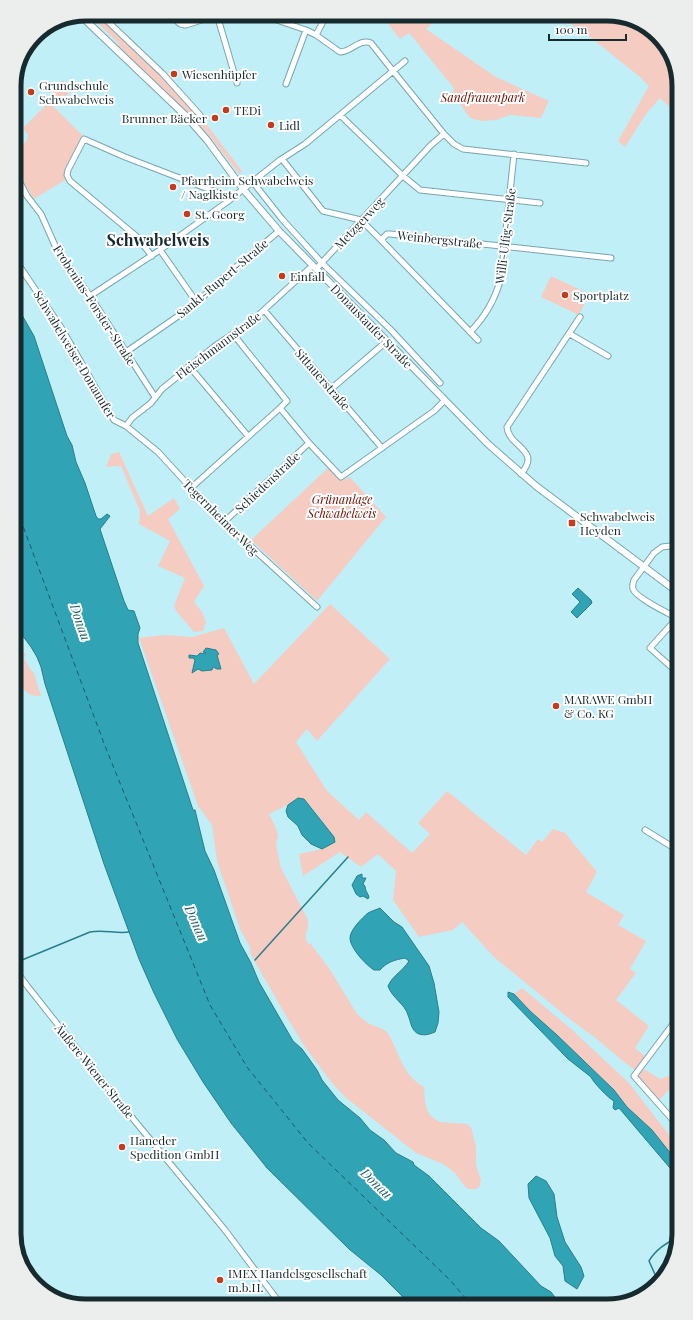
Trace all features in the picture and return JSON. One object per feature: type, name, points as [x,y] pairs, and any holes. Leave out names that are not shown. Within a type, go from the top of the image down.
[{"type":"main road","name":"Donaustaufer Straße","points":[[86,21],[195,125],[243,188],[279,231],[444,401],[488,444],[521,474],[672,588]]},
{"type":"street","points":[[107,21],[163,74],[200,115]]},
{"type":"street","points":[[177,21],[178,23],[186,26],[200,21]]},
{"type":"street","points":[[219,21],[237,83]]},
{"type":"street","points":[[280,21],[316,35],[340,52],[349,50],[361,42],[367,41],[371,43],[444,134],[454,144],[463,149],[586,163]]},
{"type":"street","points":[[316,35],[323,21]]},
{"type":"street","points":[[286,84],[306,30]]},
{"type":"street","points":[[90,296],[152,256],[282,159],[305,144],[405,61]]},
{"type":"street","points":[[340,115],[416,189],[424,192],[540,203]]},
{"type":"street","name":"Metzgerweg","points":[[314,268],[322,263],[431,145],[444,134]]},
{"type":"street","points":[[152,256],[136,236],[70,181],[67,175],[68,170],[84,139],[125,157],[216,192],[222,196],[226,202]]},
{"type":"street","name":"Willi-Ulfig-Straße","points":[[470,332],[484,316],[494,299],[501,278],[514,154]]},
{"type":"street","points":[[282,159],[323,211],[361,220]]},
{"type":"street","name":"Donaustaufer Straße","points":[[252,181],[282,219],[322,263],[391,330],[440,384]]},
{"type":"street","name":"Frobenius-Forster-Straße","points":[[21,184],[27,196],[41,214],[57,250],[90,296],[155,397]]},
{"type":"street","name":"Weinbergstraße","points":[[361,220],[381,240],[387,234],[390,234],[610,258]]},
{"type":"street","name":"Sankt-Rupert-Straße","points":[[126,352],[197,303],[218,282],[279,231]]},
{"type":"street","points":[[381,240],[478,340]]},
{"type":"street","points":[[160,250],[197,303]]},
{"type":"street","name":"Schwabelweiser Donauufer","points":[[21,268],[62,330],[110,415],[114,420],[126,426]]},
{"type":"street","name":"Fleischmannstraße","points":[[126,426],[132,418],[146,408],[162,389],[189,366],[264,310],[314,268]]},
{"type":"street","name":"Sittauerstraße","points":[[264,310],[382,448]]},
{"type":"street","points":[[521,474],[528,464],[527,454],[510,436],[507,427],[580,317]]},
{"type":"street","points":[[191,488],[287,402],[233,334]]},
{"type":"street","points":[[570,334],[608,356]]},
{"type":"street","points":[[332,389],[387,341]]},
{"type":"street","points":[[189,366],[248,436]]},
{"type":"street","points":[[280,408],[309,443],[341,477],[434,411],[444,401]]},
{"type":"street","name":"Tegernheimer Weg","points":[[126,426],[158,452],[224,522],[317,607]]},
{"type":"street","name":"Schiedenstraße","points":[[224,522],[309,443]]},
{"type":"street","points":[[672,546],[666,546],[654,553],[634,580],[633,589],[642,598],[672,616]]},
{"type":"street","points":[[672,625],[650,648],[672,668]]},
{"type":"street","points":[[645,830],[672,847]]},
{"type":"street","name":"Äußere Wiener Straße","points":[[21,978],[120,1103],[225,1230],[277,1299]]},
{"type":"street","points":[[672,1025],[634,1076],[672,1120]]},
{"type":"green space","points":[[95,21],[104,21],[107,24],[108,23],[110,25],[109,27],[116,33],[118,32],[120,34],[119,36],[158,73],[159,72],[167,82],[168,81],[169,85],[202,122],[204,121],[242,171],[239,174],[208,134],[119,47],[118,43]]},
{"type":"green space","name":"Sandfrauenpark","points":[[386,21],[435,21],[426,29],[496,77],[549,101],[541,118],[510,115],[496,120],[482,121],[470,118],[453,94],[454,88],[409,33],[400,39]]},
{"type":"green space","points":[[565,21],[611,21],[628,24],[643,32],[653,40],[659,46],[667,61],[671,73],[672,109],[660,98],[646,114],[625,147],[618,141],[649,86],[640,77],[580,29]]},
{"type":"green space","points":[[63,80],[73,89],[61,101],[52,92]]},
{"type":"green space","points":[[49,102],[83,136],[66,167],[64,173],[65,180],[34,199],[21,179],[21,145],[26,142],[28,135],[23,128]]},
{"type":"green space","name":"Sportplatz","points":[[551,276],[589,294],[579,315],[541,297]]},
{"type":"green space","points":[[119,452],[148,516],[174,498],[180,509],[168,519],[204,586],[194,602],[202,612],[206,622],[203,631],[194,632],[176,611],[174,606],[185,578],[158,566],[170,541],[139,524],[140,511],[121,466],[106,467],[111,454]]},
{"type":"green space","name":"Grünanlage Schwabelweis","points":[[328,468],[341,481],[350,477],[386,517],[317,601],[251,540]]},
{"type":"green space","points":[[330,604],[390,659],[317,741],[307,729],[296,742],[327,791],[359,820],[366,812],[412,853],[430,834],[418,823],[447,791],[526,855],[538,839],[542,842],[553,829],[565,833],[597,872],[586,892],[624,915],[618,925],[646,941],[630,969],[636,973],[616,1000],[649,1026],[635,1048],[645,1056],[635,1070],[494,957],[462,922],[453,930],[419,937],[393,900],[396,871],[378,854],[361,867],[340,852],[303,876],[299,854],[322,849],[335,842],[334,837],[313,809],[298,798],[288,805],[269,814],[278,836],[276,845],[281,868],[308,920],[306,940],[308,944],[310,943],[329,968],[357,1014],[369,1024],[381,1028],[387,1032],[410,1076],[424,1087],[425,1102],[428,1112],[432,1117],[440,1122],[467,1124],[471,1127],[476,1147],[476,1165],[481,1180],[477,1189],[468,1189],[455,1173],[443,1164],[416,1153],[345,1097],[332,1083],[305,1047],[289,1021],[251,955],[250,947],[240,929],[217,861],[212,825],[198,806],[139,638],[165,635],[192,637],[224,628],[254,684]],"holes":[[[211,650],[216,650],[219,655],[217,655],[218,660],[214,667],[212,667],[212,670],[202,671],[198,669],[193,672],[195,660],[191,655],[204,654]]]},
{"type":"green space","points":[[21,649],[26,655],[24,658],[34,673],[41,696],[32,695],[25,691],[21,685]]},
{"type":"green space","points":[[522,988],[570,1028],[629,1083],[672,1139],[672,1155],[652,1130],[627,1107],[614,1090],[514,994]]},
{"type":"green space","points":[[644,1069],[660,1079],[672,1074],[672,1087],[659,1100],[638,1076]]},
{"type":"water","name":"Donau","points":[[21,313],[34,336],[67,436],[72,445],[76,462],[96,516],[98,519],[101,519],[107,514],[110,516],[100,529],[124,601],[128,610],[134,611],[140,628],[138,643],[193,810],[195,810],[205,851],[214,870],[240,943],[259,982],[293,1041],[302,1049],[317,1070],[322,1080],[338,1100],[360,1118],[370,1130],[384,1140],[396,1153],[413,1162],[414,1165],[429,1176],[481,1228],[499,1241],[541,1286],[551,1292],[556,1299],[405,1299],[381,1275],[349,1249],[267,1168],[231,1123],[203,1082],[177,1039],[154,993],[139,959],[104,864],[45,684],[41,667],[31,647],[21,633]]},
{"type":"water","points":[[578,588],[591,600],[592,603],[577,618],[571,612],[580,602],[572,594]]},
{"type":"water","points":[[206,648],[216,650],[219,654],[217,655],[221,669],[213,667],[212,670],[202,671],[198,669],[192,673],[195,660],[193,658],[189,658],[189,655],[197,656],[200,653],[205,654],[206,653],[203,652]]},
{"type":"water","points":[[298,798],[304,799],[334,837],[335,842],[322,849],[311,844],[302,835],[298,826],[288,817],[286,811],[288,805]]},
{"type":"water","points":[[362,874],[362,878],[366,878],[363,884],[369,896],[368,899],[363,896],[360,897],[356,894],[352,885],[357,876]]},
{"type":"water","points":[[380,908],[394,922],[402,927],[429,966],[434,983],[439,1012],[435,1032],[423,1035],[416,1033],[406,1011],[392,994],[388,986],[409,961],[405,958],[397,960],[388,963],[380,970],[374,970],[363,960],[353,947],[350,938],[354,928],[368,913]]},
{"type":"water","points":[[508,992],[514,994],[614,1090],[627,1107],[652,1130],[672,1155],[672,1171],[619,1108],[615,1110],[613,1108],[614,1101],[601,1090],[591,1077],[568,1059],[508,997]]},
{"type":"water","points":[[536,1176],[546,1181],[554,1194],[557,1217],[565,1242],[581,1267],[584,1276],[577,1289],[565,1281],[563,1266],[555,1256],[550,1238],[529,1198],[528,1184]]},
{"type":"waterway","points":[[255,960],[348,857]]},
{"type":"waterway","points":[[22,960],[90,932],[129,932]]},
{"type":"waterway","points":[[656,1277],[649,1261],[658,1250],[671,1241]]},
{"type":"ferry route","points":[[21,521],[105,746],[210,1005],[247,1067],[308,1143],[451,1281],[466,1299]]},
{"type":"place","name":"Wiesenhüpfer","points":[[174,74]]},
{"type":"place","name":"Grundschule Schwabelweis","points":[[31,92]]},
{"type":"place","name":"TEDi","points":[[226,110]]},
{"type":"place","name":"Brunner Bäcker","points":[[215,118]]},
{"type":"place","name":"Lidl","points":[[271,125]]},
{"type":"place","name":"Pfarrheim Schwabelweis / Naglkiste","points":[[173,187]]},
{"type":"place","name":"St. Georg","points":[[187,214]]},
{"type":"place","name":"Einfall","points":[[282,276]]},
{"type":"place","name":"Sportplatz","points":[[565,295]]},
{"type":"place","name":"Schwabelweis Heyden","points":[[572,523]]},
{"type":"place","name":"MARAWE GmbH & Co. KG","points":[[556,706]]},
{"type":"place","name":"Haneder Spedition GmbH","points":[[122,1147]]},
{"type":"place","name":"IMEX Handelsgesellschaft m.b.H.","points":[[220,1280]]},
{"type":"district","name":"Schwabelweis","points":[[158,239]]}]
